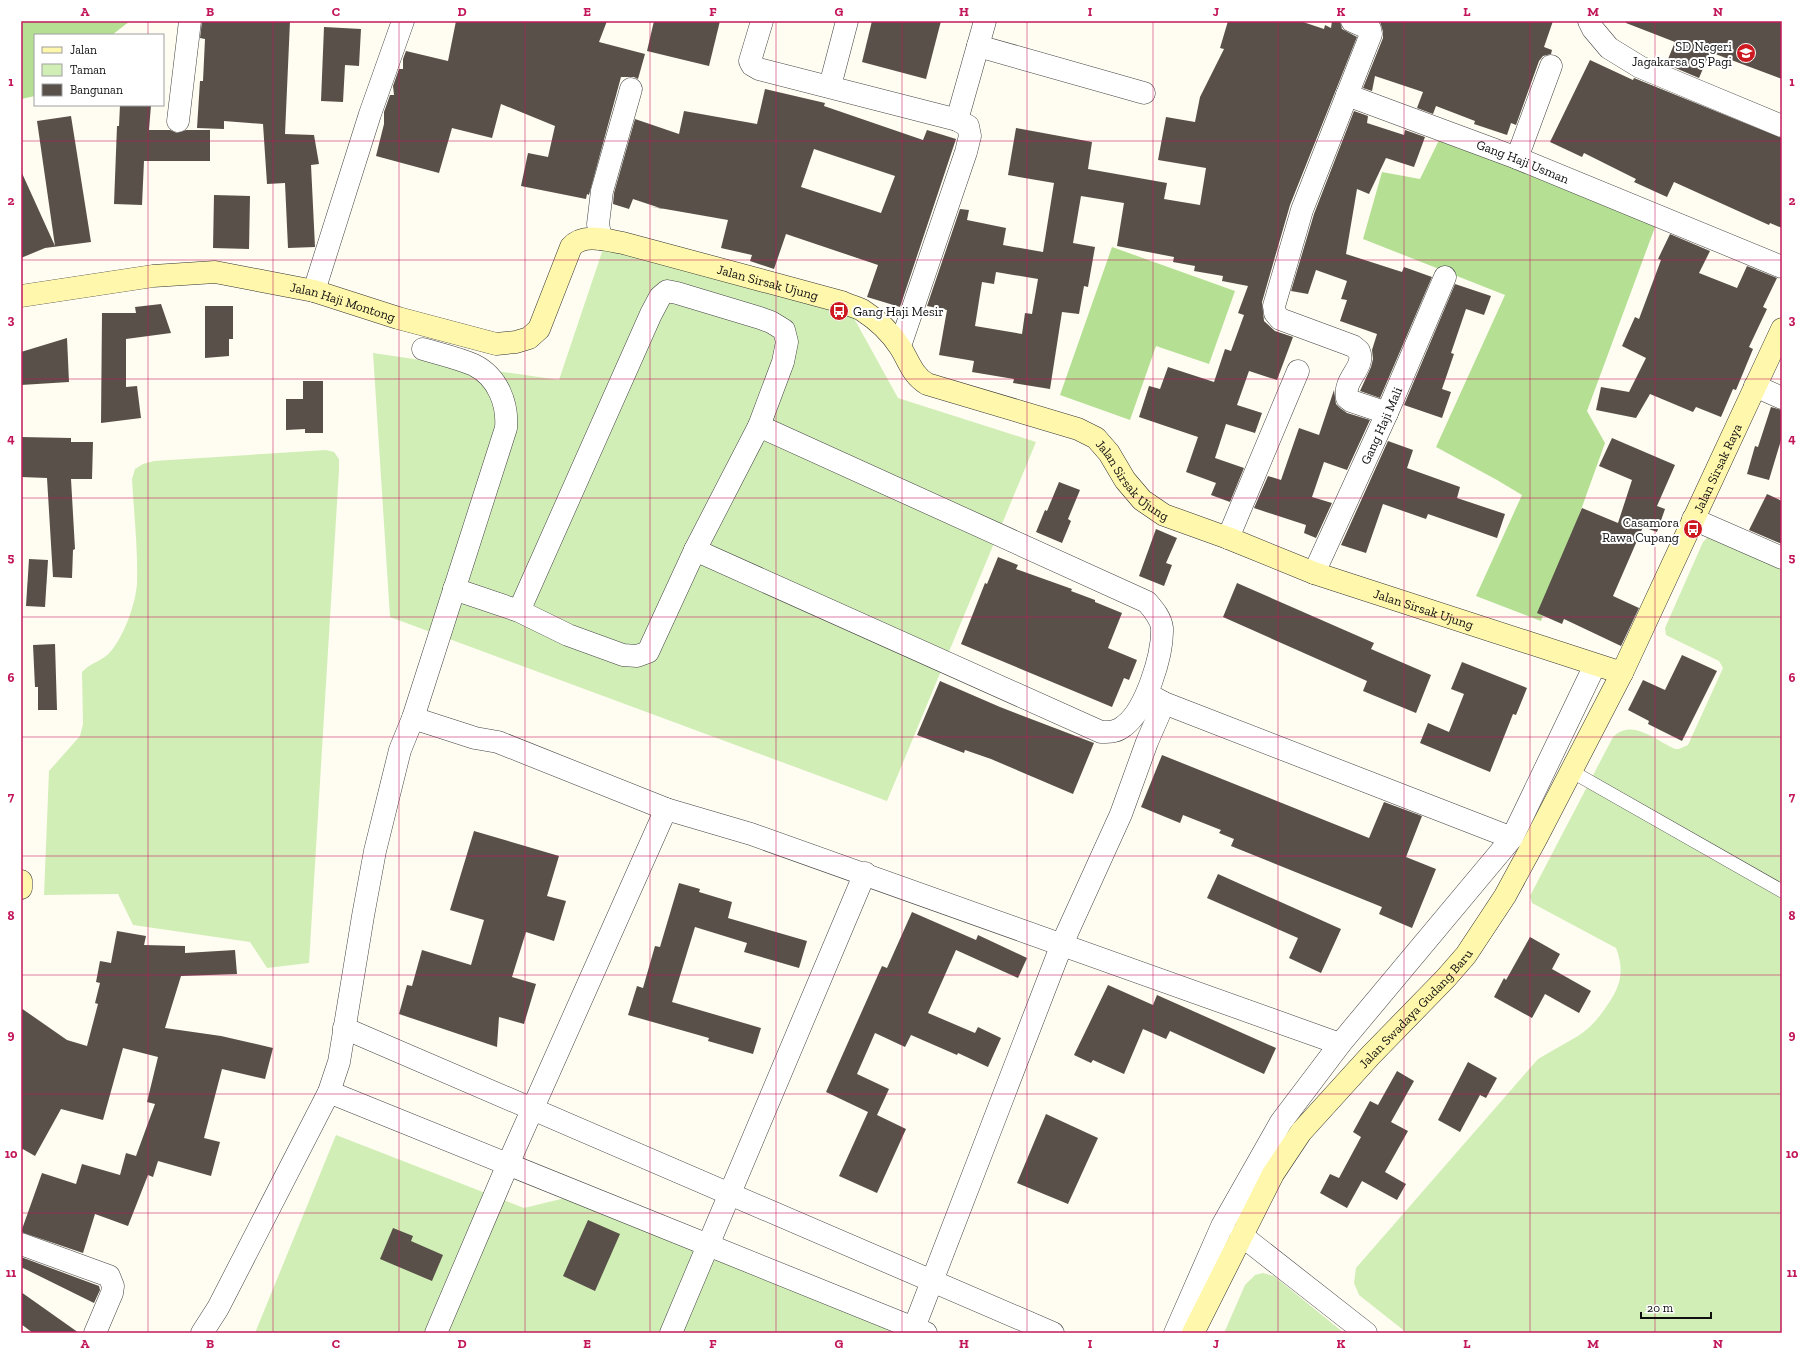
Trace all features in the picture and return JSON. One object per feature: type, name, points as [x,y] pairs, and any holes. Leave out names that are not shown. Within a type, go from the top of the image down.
[{"type":"street","points":[[178,121],[190,21]]},
{"type":"street","points":[[762,21],[750,62],[759,69],[830,86],[957,120],[968,126],[970,136],[966,152],[900,346]]},
{"type":"street","points":[[830,86],[848,21]]},
{"type":"street","points":[[957,120],[985,21]]},
{"type":"street","points":[[1352,21],[1370,29],[1371,34],[1302,210],[1274,306],[1275,313],[1280,319],[1353,346],[1359,351],[1360,362],[1348,383],[1347,398],[1351,401],[1388,413]]},
{"type":"street","points":[[1589,21],[1593,29],[1609,48],[1640,67],[1782,126]]},
{"type":"street","points":[[314,291],[401,22]]},
{"type":"street","points":[[978,46],[1144,93]]},
{"type":"street","points":[[1517,158],[1551,66]]},
{"type":"street","points":[[601,239],[598,224],[602,191],[631,89]]},
{"type":"street","name":"Gang Haji Usman","points":[[1347,95],[1517,158],[1782,267]]},
{"type":"street","name":"Jalan Haji Montong","points":[[21,296],[153,276],[215,272],[314,291],[398,318],[496,344],[516,342],[529,338],[539,329],[571,248],[576,241],[584,239],[601,239]]},
{"type":"street","name":"Jalan Sirsak Ujung","points":[[601,239],[623,243],[842,302],[861,310],[877,321],[900,346],[918,379],[927,384],[1078,429],[1096,438],[1108,453],[1125,480],[1142,500],[1164,515],[1228,538],[1314,573],[1622,673]]},
{"type":"street","name":"Gang Haji Mali","points":[[1314,573],[1388,413],[1444,277]]},
{"type":"street","points":[[454,589],[519,611],[568,635],[610,651],[623,655],[637,656],[648,652],[695,550],[759,426],[783,362],[787,342],[784,330],[771,322],[760,318],[677,293],[667,291],[660,297],[651,314],[519,611]]},
{"type":"street","name":"Jalan Sirsak Raya","points":[[1622,673],[1782,329]]},
{"type":"street","points":[[202,1333],[218,1308],[329,1092],[339,1062],[375,851],[400,750],[413,718],[506,428],[507,414],[499,390],[489,377],[475,366],[424,349]]},
{"type":"street","points":[[1228,538],[1298,372]]},
{"type":"street","points":[[1755,386],[1782,398]]},
{"type":"street","points":[[329,1092],[917,1331],[932,1281],[1062,944],[1121,814],[1147,742],[1156,699],[1154,673],[1162,627],[1158,614],[1147,602],[759,426]]},
{"type":"street","points":[[1693,519],[1782,558]]},
{"type":"street","points":[[695,550],[1101,732],[1113,732],[1124,726],[1134,715],[1156,699]]},
{"type":"street","points":[[1175,1333],[1222,1226],[1281,1122],[1340,1044],[1512,838],[1595,664]]},
{"type":"street","name":"Jalan Swadaya Gudang Baru","points":[[1193,1333],[1273,1174],[1301,1132],[1370,1056],[1446,978],[1474,944],[1508,890],[1622,673]]},
{"type":"street","points":[[1156,699],[1512,838]]},
{"type":"street","points":[[413,718],[475,738],[498,742],[666,809],[751,834],[865,873],[1340,1044]]},
{"type":"street","points":[[436,1333],[508,1164],[666,809]]},
{"type":"street","points":[[671,1333],[865,873]]},
{"type":"street","points":[[21,881],[21,888]]},
{"type":"street","points":[[344,1028],[1053,1333]]},
{"type":"street","points":[[1242,1235],[1366,1333]]},
{"type":"street","points":[[21,1244],[109,1276],[113,1286],[112,1293],[95,1333]]},
{"type":"lane","points":[[1571,771],[1782,892]]},
{"type":"green space","points":[[21,21],[130,21],[113,34],[34,34],[34,96],[21,99]]},
{"type":"green space","points":[[1443,132],[1658,219],[1587,411],[1605,443],[1541,621],[1476,596],[1522,495],[1436,447],[1505,295],[1363,239],[1382,172],[1420,179]]},
{"type":"green space","points":[[1112,247],[1235,291],[1209,364],[1156,346],[1130,420],[1060,395]]},
{"type":"green space","points":[[603,249],[850,311],[898,398],[1036,442],[887,801],[390,617],[373,353],[559,380]]},
{"type":"green space","points":[[326,450],[334,452],[339,459],[339,470],[309,963],[267,968],[250,942],[133,925],[118,894],[44,895],[49,771],[80,736],[83,724],[82,672],[108,655],[116,645],[125,628],[132,609],[136,591],[137,557],[132,479],[135,469],[143,464],[154,461]]},
{"type":"green space","points":[[1710,535],[1782,563],[1782,1333],[1407,1333],[1359,1295],[1354,1283],[1356,1268],[1538,1059],[1589,1028],[1604,1010],[1617,988],[1621,974],[1619,957],[1616,948],[1532,903],[1530,896],[1613,737],[1620,732],[1636,730],[1644,732],[1675,749],[1688,745],[1723,668],[1719,661],[1666,635],[1665,628],[1703,542]]},
{"type":"green space","points":[[336,1135],[524,1208],[561,1199],[573,1199],[912,1333],[255,1333]]},
{"type":"green space","points":[[1263,1273],[1274,1276],[1344,1333],[1224,1333],[1245,1285],[1255,1275]]},
{"type":"building","points":[[202,21],[290,21],[285,134],[314,135],[319,164],[311,165],[315,247],[288,248],[285,183],[267,184],[263,124],[224,121],[224,129],[197,128],[200,81],[203,81],[205,39],[200,38]]},
{"type":"building","points":[[456,21],[607,21],[599,42],[645,54],[638,79],[634,77],[621,77],[589,195],[587,194],[586,199],[521,186],[528,153],[548,157],[555,126],[501,104],[492,138],[452,128],[439,173],[376,156],[384,124],[384,112],[390,95],[394,95],[393,86],[399,69],[403,69],[403,59],[406,51],[448,61]]},
{"type":"building","points":[[654,21],[720,21],[709,66],[647,51]]},
{"type":"building","points":[[872,21],[941,21],[926,79],[862,62]]},
{"type":"building","points":[[1228,21],[1300,21],[1324,29],[1325,25],[1331,28],[1332,21],[1340,21],[1342,29],[1357,37],[1290,205],[1262,302],[1264,321],[1275,331],[1293,337],[1277,380],[1249,371],[1237,405],[1262,413],[1255,433],[1226,424],[1215,458],[1244,468],[1230,502],[1211,495],[1216,483],[1186,472],[1198,437],[1139,417],[1149,386],[1160,389],[1168,367],[1214,382],[1225,349],[1231,351],[1244,315],[1238,313],[1248,286],[1222,281],[1223,276],[1194,271],[1195,266],[1173,262],[1174,257],[1117,246],[1124,203],[1081,196],[1073,243],[1095,247],[1088,287],[1084,286],[1079,314],[1062,312],[1050,389],[1013,383],[1014,379],[972,372],[974,361],[939,355],[947,310],[927,306],[960,209],[969,210],[967,220],[1006,228],[1003,245],[1043,252],[1054,183],[1008,175],[1016,128],[1092,142],[1088,169],[1167,183],[1164,199],[1200,205],[1206,168],[1158,160],[1166,117],[1195,122],[1200,97],[1224,49],[1220,48]],"holes":[[[996,272],[1038,279],[1032,314],[1025,313],[1022,334],[975,326],[982,282],[994,284]]]},
{"type":"building","points":[[1380,21],[1553,21],[1544,47],[1552,50],[1551,54],[1543,56],[1539,61],[1516,125],[1511,123],[1507,135],[1474,124],[1475,121],[1436,106],[1433,114],[1417,108],[1423,92],[1375,76],[1372,91],[1363,88],[1383,38]]},
{"type":"building","points":[[1626,21],[1782,21],[1782,79],[1710,52],[1699,78],[1666,64],[1675,42],[1626,23]]},
{"type":"building","points":[[324,27],[361,29],[359,66],[345,65],[343,102],[321,101]]},
{"type":"building","points":[[1590,60],[1633,80],[1634,78],[1782,138],[1782,228],[1770,223],[1769,225],[1674,182],[1667,197],[1634,182],[1636,179],[1584,153],[1582,157],[1550,142]]},
{"type":"building","points":[[765,89],[825,103],[824,106],[923,140],[927,130],[956,139],[900,307],[867,297],[878,265],[786,234],[774,269],[750,261],[752,255],[721,248],[728,220],[661,208],[633,199],[629,209],[613,204],[614,193],[635,119],[679,134],[684,111],[757,124]],"holes":[[[814,149],[895,176],[881,213],[801,187]]]},
{"type":"building","points":[[120,106],[151,106],[149,130],[170,130],[177,133],[186,130],[210,130],[210,161],[144,161],[142,205],[114,204],[117,126],[119,126]]},
{"type":"building","points":[[1354,111],[1368,116],[1367,123],[1404,135],[1405,130],[1425,137],[1414,167],[1386,158],[1369,194],[1357,189],[1346,254],[1402,272],[1404,267],[1432,277],[1380,398],[1360,391],[1371,367],[1373,359],[1372,350],[1377,334],[1340,321],[1347,300],[1341,299],[1347,281],[1316,270],[1308,294],[1291,291],[1314,214]]},
{"type":"building","points":[[71,116],[91,242],[45,248],[21,258],[21,171],[55,246],[37,121]]},
{"type":"building","points":[[214,195],[250,196],[249,249],[213,248]]},
{"type":"building","points":[[1670,234],[1710,251],[1699,273],[1737,288],[1747,266],[1777,278],[1763,307],[1767,309],[1749,347],[1753,349],[1736,390],[1733,389],[1721,417],[1696,407],[1693,412],[1650,394],[1636,418],[1596,410],[1601,387],[1629,392],[1646,358],[1622,346],[1635,317],[1639,319],[1661,260],[1658,259]]},
{"type":"building","points":[[1455,284],[1491,296],[1484,315],[1466,309],[1451,353],[1454,354],[1442,389],[1451,392],[1442,418],[1404,405]]},
{"type":"building","points":[[161,304],[171,333],[126,339],[126,387],[137,386],[141,418],[101,423],[102,313],[136,313],[135,307]]},
{"type":"building","points":[[205,306],[233,306],[233,339],[229,339],[229,356],[205,358]]},
{"type":"building","points":[[67,338],[69,382],[21,385],[21,352]]},
{"type":"building","points":[[303,381],[323,381],[323,433],[305,433],[305,429],[286,430],[286,399],[303,399]]},
{"type":"building","points":[[1334,390],[1336,404],[1340,408],[1347,413],[1370,420],[1347,470],[1324,462],[1312,497],[1332,503],[1316,538],[1304,533],[1306,525],[1254,508],[1268,476],[1281,480],[1299,428],[1319,435]]},
{"type":"building","points":[[1771,407],[1782,410],[1782,437],[1769,480],[1747,474],[1755,446],[1758,447]]},
{"type":"building","points":[[21,437],[71,438],[71,442],[93,442],[92,479],[71,479],[75,549],[73,550],[72,578],[53,577],[47,478],[21,477]]},
{"type":"building","points":[[1612,438],[1675,465],[1657,506],[1665,509],[1657,532],[1643,527],[1613,596],[1639,608],[1621,646],[1564,619],[1562,624],[1537,613],[1582,508],[1618,523],[1632,480],[1599,466]]},
{"type":"building","points":[[1388,441],[1413,450],[1407,468],[1460,487],[1457,498],[1505,514],[1497,538],[1428,514],[1426,519],[1383,504],[1366,553],[1341,545]]},
{"type":"building","points":[[1059,482],[1080,490],[1068,519],[1071,521],[1062,543],[1036,532],[1045,510],[1047,511]]},
{"type":"building","points":[[1767,494],[1782,501],[1782,544],[1749,530]]},
{"type":"building","points":[[1156,529],[1177,538],[1166,563],[1172,565],[1164,586],[1139,576]]},
{"type":"building","points":[[998,557],[1018,565],[1016,569],[1072,589],[1071,591],[1095,600],[1095,602],[1122,613],[1108,648],[1137,660],[1129,680],[1124,678],[1112,707],[961,644],[985,583],[987,584]]},
{"type":"building","points":[[29,559],[48,560],[45,607],[26,606]]},
{"type":"building","points":[[1237,583],[1374,643],[1371,649],[1431,675],[1416,713],[1363,691],[1367,681],[1223,617]]},
{"type":"building","points":[[55,644],[57,710],[38,710],[38,687],[35,687],[33,645]]},
{"type":"building","points":[[1682,655],[1717,671],[1682,741],[1648,724],[1649,721],[1628,710],[1643,680],[1665,690]]},
{"type":"building","points":[[1462,662],[1527,688],[1516,715],[1513,714],[1490,772],[1420,743],[1428,723],[1449,732],[1464,694],[1451,689]]},
{"type":"building","points":[[940,681],[1000,707],[1094,743],[1073,794],[991,759],[965,750],[964,753],[917,735]]},
{"type":"building","points":[[1162,755],[1369,838],[1384,802],[1422,816],[1406,857],[1436,869],[1412,928],[1379,914],[1382,907],[1231,846],[1234,839],[1219,833],[1221,830],[1183,815],[1180,823],[1141,807]]},
{"type":"building","points":[[474,831],[559,856],[547,896],[566,901],[554,941],[526,932],[512,977],[536,984],[524,1024],[499,1017],[497,1047],[399,1014],[407,985],[412,986],[422,950],[471,965],[484,920],[450,910]]},
{"type":"building","points":[[1218,874],[1341,929],[1321,973],[1289,958],[1298,938],[1207,898]]},
{"type":"building","points":[[679,883],[700,889],[699,892],[732,902],[728,918],[807,941],[799,968],[744,952],[747,943],[695,927],[672,1002],[761,1028],[753,1054],[708,1041],[709,1038],[628,1015],[637,986],[643,988],[655,946],[660,947]]},
{"type":"building","points":[[912,912],[976,940],[978,935],[1027,958],[1018,978],[956,950],[928,1013],[975,1033],[978,1027],[1001,1038],[988,1067],[958,1053],[957,1055],[911,1035],[905,1047],[875,1033],[857,1074],[889,1089],[877,1115],[906,1129],[877,1193],[839,1176],[868,1112],[826,1092],[882,966],[887,968]]},
{"type":"building","points":[[117,931],[146,936],[144,945],[185,946],[185,953],[235,950],[237,974],[181,976],[165,1028],[221,1036],[273,1048],[265,1079],[222,1069],[204,1138],[220,1142],[211,1176],[158,1161],[153,1177],[148,1175],[128,1226],[95,1214],[83,1253],[21,1232],[42,1173],[76,1184],[82,1164],[120,1175],[126,1153],[136,1156],[155,1104],[147,1102],[158,1057],[123,1048],[103,1120],[61,1109],[35,1156],[21,1148],[21,1008],[67,1040],[87,1046],[98,1004],[95,1003],[100,983],[96,982],[100,961],[111,963]]},
{"type":"building","points":[[1530,937],[1560,954],[1552,969],[1591,991],[1579,1013],[1545,994],[1532,1018],[1494,997],[1504,978],[1506,980]]},
{"type":"building","points":[[1108,985],[1153,1005],[1157,995],[1276,1048],[1264,1074],[1170,1031],[1166,1039],[1143,1029],[1124,1074],[1093,1060],[1091,1063],[1074,1055]]},
{"type":"building","points":[[1468,1062],[1497,1078],[1486,1098],[1480,1095],[1460,1132],[1438,1120]]},
{"type":"building","points":[[1397,1071],[1414,1081],[1391,1122],[1408,1131],[1385,1172],[1406,1184],[1397,1200],[1362,1181],[1347,1208],[1320,1193],[1330,1174],[1339,1178],[1361,1137],[1353,1132],[1370,1101],[1378,1105]]},
{"type":"building","points":[[1046,1114],[1098,1138],[1068,1204],[1017,1183]]},
{"type":"building","points":[[588,1220],[620,1234],[595,1291],[563,1276]]},
{"type":"building","points":[[393,1228],[413,1236],[411,1241],[443,1255],[432,1281],[380,1259]]},
{"type":"building","points":[[21,1257],[99,1286],[100,1290],[94,1303],[21,1267]]},
{"type":"building","points":[[21,1292],[79,1333],[33,1333],[21,1324]]},
{"type":"place","name":"SD Negeri Jagakarsa 05 Pagi","points":[[1746,53]]},
{"type":"place","name":"Gang Haji Mesir","points":[[839,311]]},
{"type":"place","name":"Casamora Rawa Cupang","points":[[1693,529]]}]
